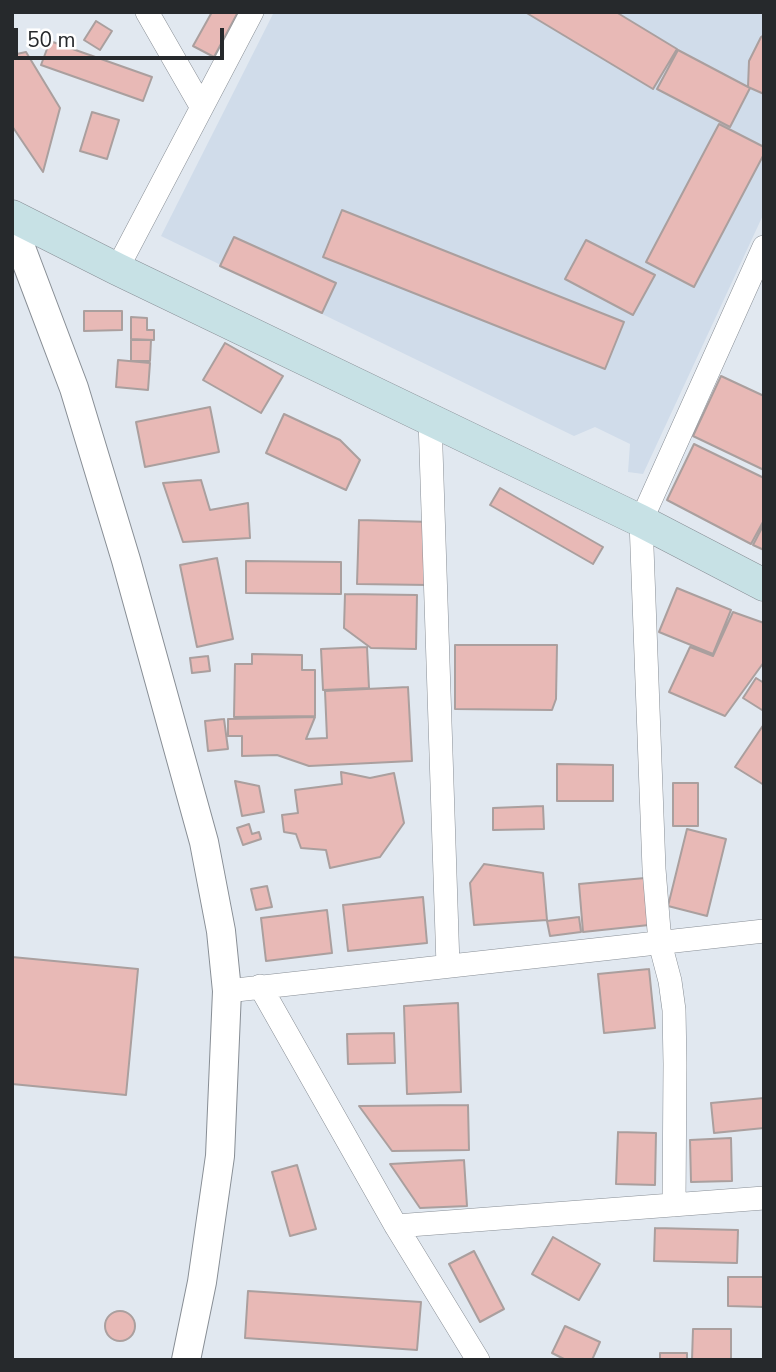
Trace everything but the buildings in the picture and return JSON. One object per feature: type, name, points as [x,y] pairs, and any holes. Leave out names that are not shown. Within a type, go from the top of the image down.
[{"type":"main road","points":[[12,216],[640,521],[764,585]]},
{"type":"street","points":[[147,12],[201,106]]},
{"type":"street","points":[[117,269],[252,12]]},
{"type":"street","points":[[12,224],[74,388],[126,560],[170,716],[213,883],[222,931],[228,991],[220,1156],[202,1282],[186,1360]]},
{"type":"street","points":[[674,1205],[674,1010],[660,943],[654,869],[640,521],[764,247]]},
{"type":"street","points":[[430,419],[447,966]]},
{"type":"street","points":[[228,991],[764,931]]},
{"type":"street","points":[[260,986],[396,1226],[478,1360]]},
{"type":"street","points":[[396,1226],[764,1198]]},
{"type":"shaded area","points":[[274,12],[764,12],[764,213],[643,474],[628,472],[630,444],[595,427],[574,436],[161,236]]}]
